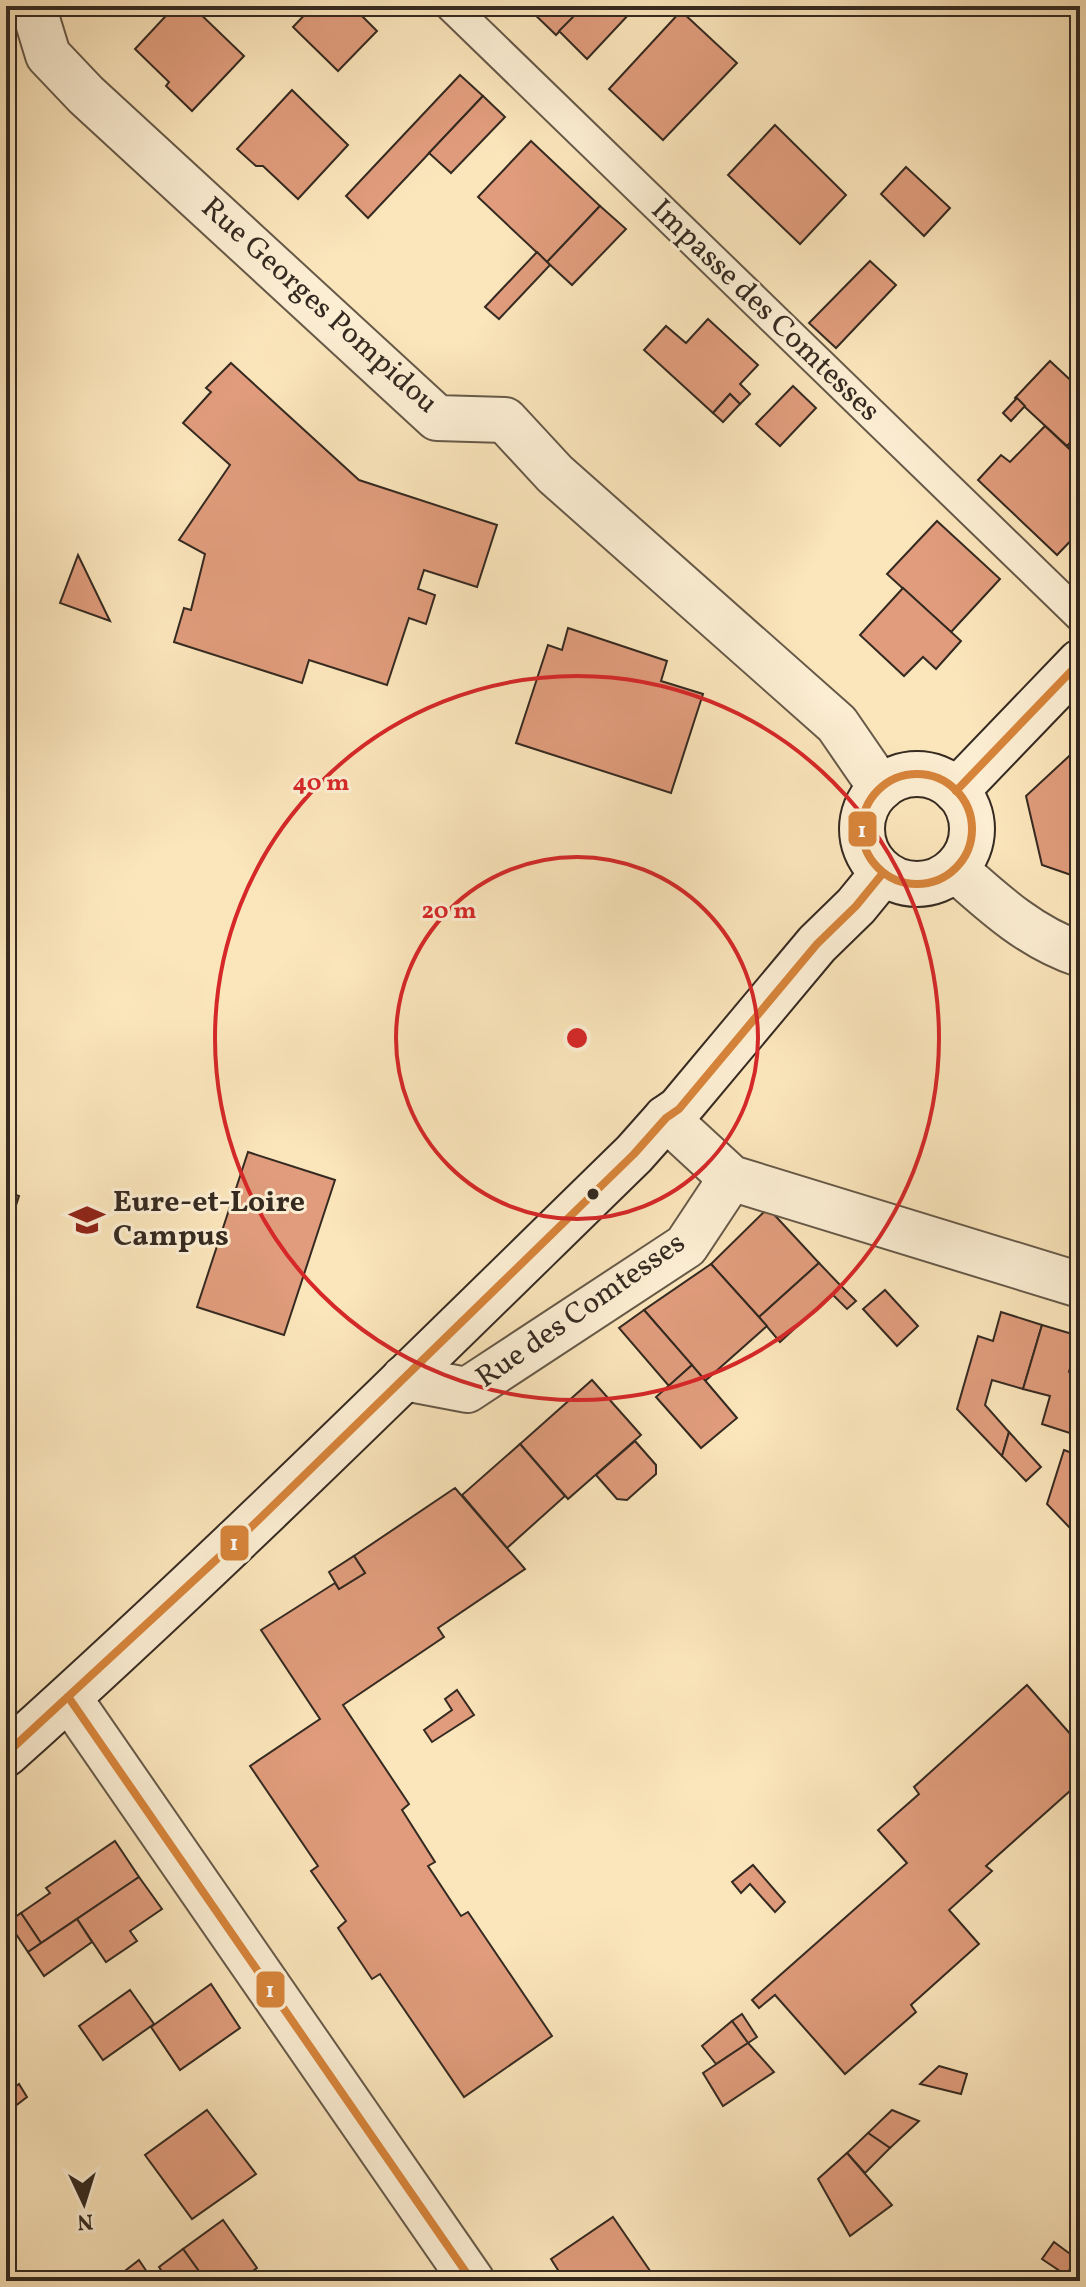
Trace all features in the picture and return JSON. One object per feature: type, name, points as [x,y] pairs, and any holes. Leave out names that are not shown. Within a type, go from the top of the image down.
[{"type":"street","name":"Rue Georges Pompidou","points":[[33,6],[48,55],[86,95],[437,418],[505,420],[555,474],[837,724],[881,788]]},
{"type":"street","points":[[956,791],[1080,662]]},
{"type":"street","points":[[911,775],[944,781],[956,791],[967,805],[972,822],[971,839],[965,856],[955,869],[942,878],[912,884],[883,873],[872,861],[862,830],[864,814],[881,788],[895,779],[911,775]]},
{"type":"street","points":[[955,869],[1008,916],[1058,947],[1080,954]]},
{"type":"street","name":"Rue des Comtesses","points":[[6,1754],[69,1698],[404,1378],[634,1154],[883,873]]},
{"type":"street","points":[[672,1114],[731,1178],[1080,1285]]},
{"type":"street","name":"Rue des Comtesses","points":[[404,1378],[467,1390],[686,1246],[731,1178]]},
{"type":"street","points":[[69,1698],[472,2281]]},
{"type":"lane","name":"Impasse des Comtesses","points":[[451,6],[1080,616]]},
{"type":"building","points":[[175,6],[192,6],[244,56],[192,111],[166,86],[169,82],[135,49]]},
{"type":"building","points":[[313,6],[363,6],[365,8],[359,13],[377,31],[338,71],[293,27]]},
{"type":"building","points":[[526,6],[584,6],[556,35]]},
{"type":"building","points":[[584,6],[624,6],[631,12],[587,59],[559,31]]},
{"type":"building","points":[[681,11],[737,63],[663,140],[609,89]]},
{"type":"building","points":[[460,75],[483,96],[368,218],[346,196]]},
{"type":"building","points":[[292,90],[348,145],[298,199],[263,166],[256,166],[237,149]]},
{"type":"building","points":[[483,96],[505,117],[451,173],[429,153]]},
{"type":"building","points":[[775,125],[846,195],[800,244],[728,175]]},
{"type":"building","points":[[531,141],[600,206],[547,262],[478,197]]},
{"type":"building","points":[[906,167],[950,208],[924,236],[881,194]]},
{"type":"building","points":[[600,206],[626,229],[572,285],[547,262]]},
{"type":"building","points":[[537,252],[550,265],[499,319],[485,307]]},
{"type":"building","points":[[870,261],[896,285],[836,348],[809,323]]},
{"type":"building","points":[[708,319],[758,365],[740,384],[750,394],[740,404],[730,394],[713,413],[644,350],[666,326],[686,343]]},
{"type":"building","points":[[1050,361],[1080,389],[1080,433],[1067,446],[1015,398]]},
{"type":"building","points":[[231,363],[359,480],[497,525],[477,587],[424,570],[418,589],[435,595],[426,624],[409,618],[387,685],[309,660],[302,683],[174,642],[184,608],[191,610],[205,554],[179,540],[230,465],[183,423],[211,392],[206,388]]},
{"type":"building","points":[[793,386],[816,408],[780,446],[756,424]]},
{"type":"building","points":[[730,394],[740,404],[723,422],[713,413]]},
{"type":"building","points":[[1017,398],[1025,406],[1011,421],[1003,413]]},
{"type":"building","points":[[1045,426],[1080,459],[1080,531],[1057,555],[978,480],[1001,455],[1010,462]]},
{"type":"building","points":[[1080,433],[1080,459],[1067,446]]},
{"type":"building","points":[[937,521],[1000,579],[951,632],[887,574]]},
{"type":"building","points":[[78,555],[110,621],[60,603]]},
{"type":"building","points":[[903,588],[961,641],[936,669],[923,657],[904,676],[860,635]]},
{"type":"building","points":[[568,628],[667,661],[661,681],[703,694],[671,793],[516,743],[548,645],[562,650]]},
{"type":"building","points":[[1080,746],[1080,878],[1042,865],[1026,796]]},
{"type":"building","points":[[248,1152],[335,1180],[284,1335],[197,1307]]},
{"type":"building","points":[[6,1191],[19,1196],[6,1236]]},
{"type":"building","points":[[768,1208],[819,1263],[759,1317],[711,1264]]},
{"type":"building","points":[[819,1263],[841,1286],[780,1342],[759,1317]]},
{"type":"building","points":[[711,1264],[767,1326],[705,1381],[644,1310]]},
{"type":"building","points":[[841,1286],[856,1301],[847,1309],[832,1294]]},
{"type":"building","points":[[885,1290],[918,1326],[897,1346],[863,1309]]},
{"type":"building","points":[[644,1310],[692,1365],[669,1386],[619,1328]]},
{"type":"building","points":[[1001,1312],[1042,1325],[1023,1389],[992,1380],[985,1405],[1009,1432],[1002,1456],[957,1409],[978,1336],[993,1341]]},
{"type":"building","points":[[1042,1325],[1079,1336],[1069,1372],[1080,1376],[1080,1422],[1076,1435],[1042,1424],[1050,1396],[1023,1389]]},
{"type":"building","points":[[692,1365],[737,1418],[701,1448],[656,1397]]},
{"type":"building","points":[[592,1380],[641,1435],[568,1499],[520,1444]]},
{"type":"building","points":[[1009,1432],[1041,1467],[1026,1481],[1002,1456]]},
{"type":"building","points":[[635,1441],[656,1465],[656,1474],[627,1500],[617,1499],[596,1475]]},
{"type":"building","points":[[520,1444],[565,1496],[507,1548],[462,1495]]},
{"type":"building","points":[[1064,1450],[1080,1456],[1080,1496],[1070,1528],[1047,1504]]},
{"type":"building","points":[[455,1488],[525,1569],[438,1628],[444,1637],[343,1705],[409,1804],[402,1810],[435,1862],[428,1866],[461,1916],[468,1912],[552,2036],[464,2097],[380,1974],[372,1979],[338,1928],[346,1921],[311,1871],[318,1866],[250,1766],[320,1719],[261,1630],[335,1583],[339,1589],[365,1573],[354,1556]]},
{"type":"building","points":[[1080,1496],[1080,1539],[1070,1528]]},
{"type":"building","points":[[354,1556],[365,1573],[339,1589],[329,1572]]},
{"type":"building","points":[[1027,1685],[1080,1745],[1080,1782],[986,1866],[992,1871],[949,1910],[979,1944],[911,2005],[916,2012],[845,2074],[775,1995],[759,2008],[752,2000],[907,1863],[878,1830],[919,1794],[914,1787]]},
{"type":"building","points":[[457,1690],[474,1715],[432,1742],[424,1730],[452,1710],[445,1699]]},
{"type":"building","points":[[115,1841],[139,1877],[41,1943],[21,1913],[50,1893],[46,1888]]},
{"type":"building","points":[[753,1865],[785,1902],[775,1912],[750,1884],[741,1893],[732,1882]]},
{"type":"building","points":[[139,1877],[162,1909],[130,1931],[137,1941],[106,1962],[77,1919]]},
{"type":"building","points":[[21,1913],[41,1943],[28,1952],[8,1922]]},
{"type":"building","points":[[77,1919],[92,1942],[44,1976],[28,1952]]},
{"type":"building","points":[[211,1984],[240,2028],[180,2070],[151,2027]]},
{"type":"building","points":[[130,1990],[154,2024],[103,2060],[79,2026]]},
{"type":"building","points":[[742,2014],[757,2037],[748,2043],[732,2021]]},
{"type":"building","points":[[732,2021],[748,2043],[716,2064],[702,2046]]},
{"type":"building","points":[[748,2043],[774,2072],[723,2106],[703,2073]]},
{"type":"building","points":[[939,2066],[967,2074],[961,2094],[920,2084]]},
{"type":"building","points":[[19,2084],[27,2097],[14,2107],[6,2094]]},
{"type":"building","points":[[207,2110],[256,2174],[192,2219],[145,2155]]},
{"type":"building","points":[[892,2110],[919,2121],[890,2148],[868,2133]]},
{"type":"building","points":[[868,2133],[890,2148],[865,2173],[847,2153]]},
{"type":"building","points":[[847,2153],[892,2205],[850,2236],[818,2179]]},
{"type":"building","points":[[613,2217],[657,2281],[565,2281],[551,2259]]},
{"type":"building","points":[[223,2220],[257,2268],[239,2281],[206,2281],[183,2249]]},
{"type":"building","points":[[1054,2242],[1077,2259],[1066,2275],[1042,2259]]},
{"type":"building","points":[[183,2249],[206,2281],[168,2281],[159,2267]]},
{"type":"building","points":[[1080,2256],[1080,2281],[1074,2281],[1066,2275]]},
{"type":"building","points":[[139,2260],[149,2275],[140,2281],[112,2281]]},
{"type":"transit line","name":"1","points":[[956,791],[1080,662]]},
{"type":"transit line","name":"1","points":[[917,774],[938,779],[956,790],[967,808],[972,829],[967,850],[956,868],[938,879],[917,884],[896,879],[878,868],[867,850],[862,829],[867,808],[878,790],[896,779],[917,774]]},
{"type":"transit line","name":"1","points":[[6,1754],[245,1533],[634,1154],[666,1118],[679,1109],[817,944],[856,906],[883,873]]},
{"type":"transit line","name":"1","points":[[69,1698],[472,2281]]},
{"type":"place","name":"Eure-et-Loire Campus","points":[[87,1220]]}]
